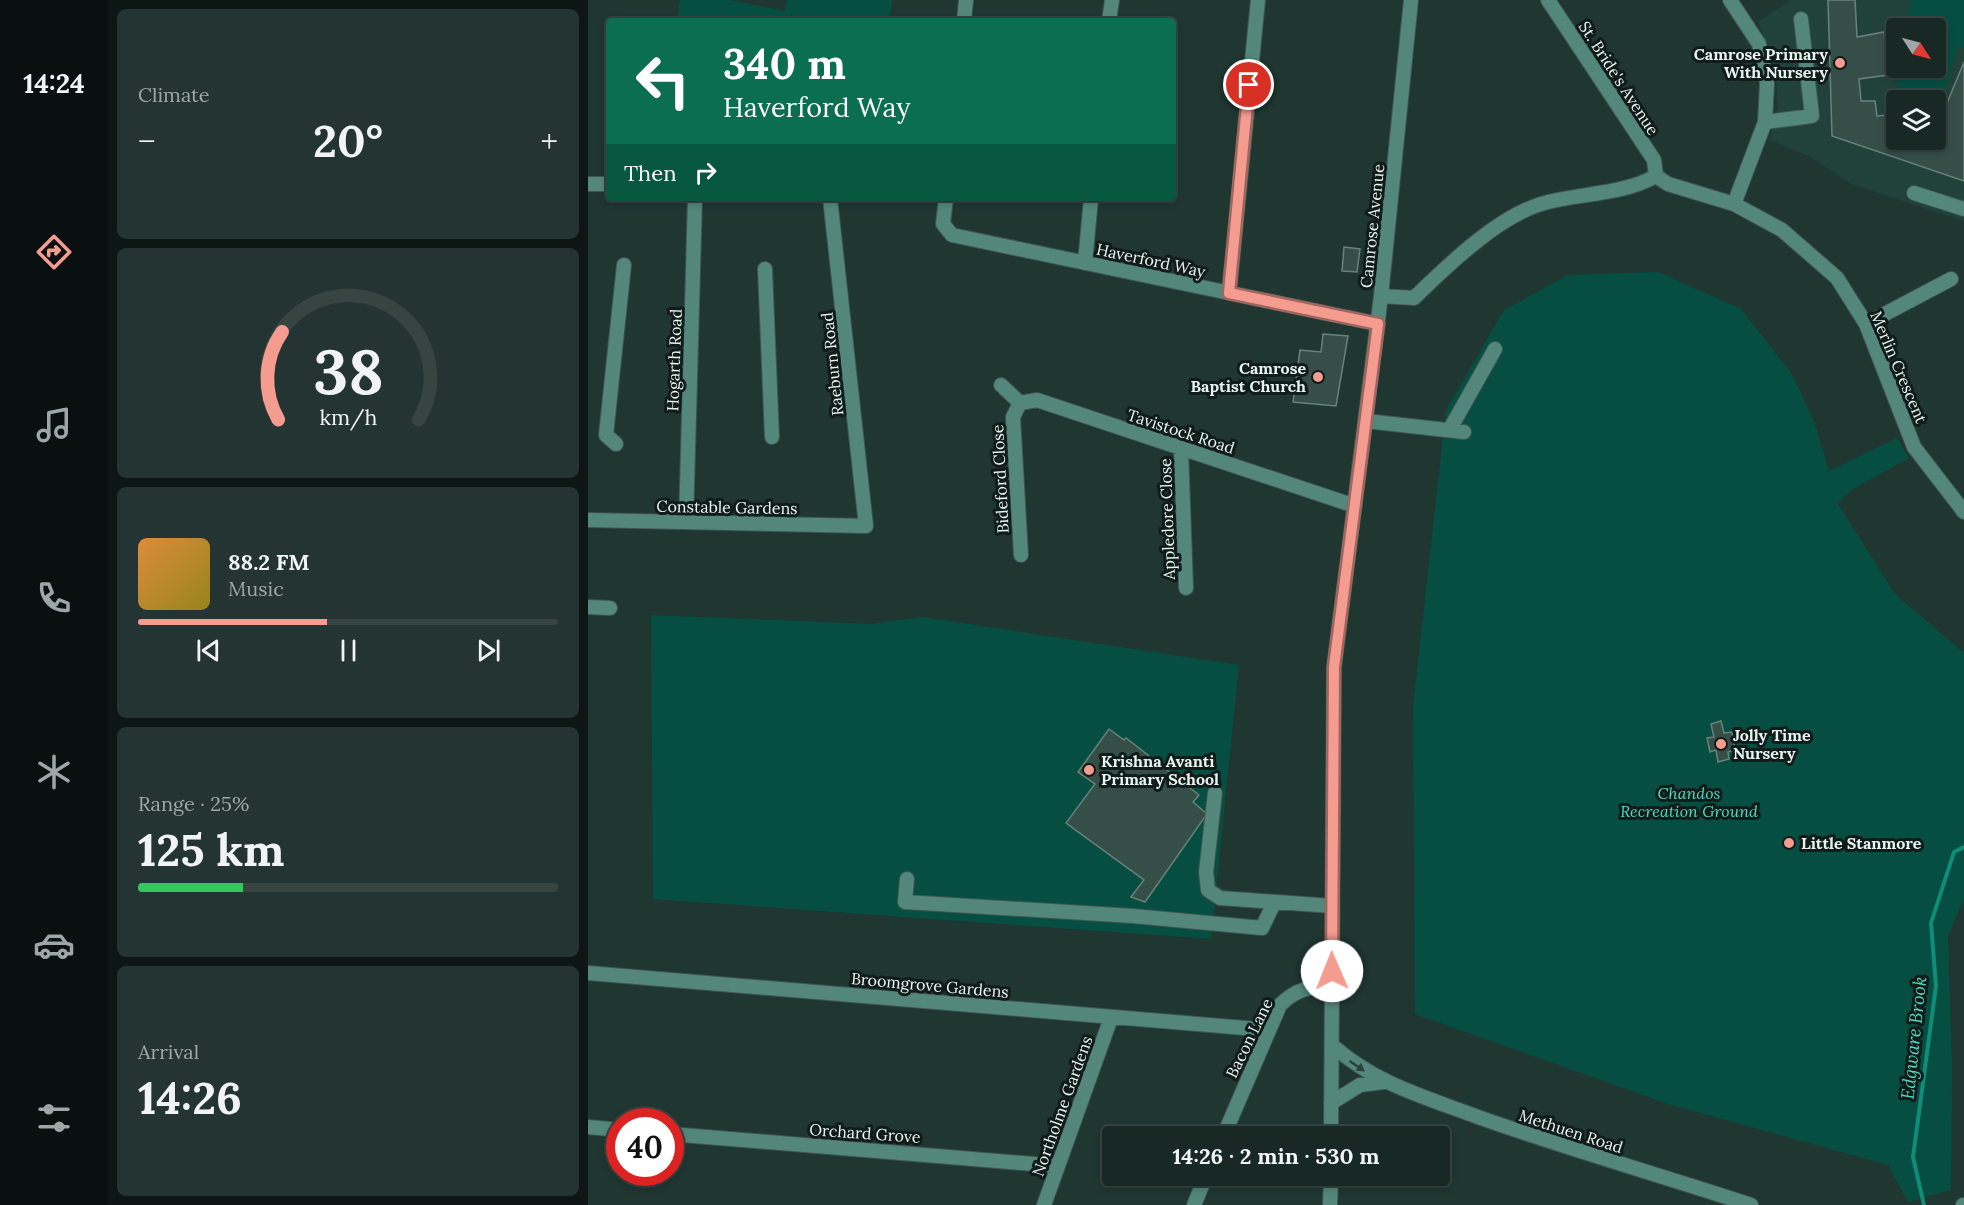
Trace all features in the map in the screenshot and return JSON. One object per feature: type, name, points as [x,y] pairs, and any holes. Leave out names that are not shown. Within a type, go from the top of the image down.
[{"type":"street","points":[[964,18],[966,0]]},
{"type":"street","points":[[1109,18],[1112,0]]},
{"type":"street","points":[[1229,293],[1258,0]]},
{"type":"street","name":"Camrose Avenue","points":[[1331,1126],[1334,667],[1382,296],[1411,0]]},
{"type":"street","name":"St. Bride's Avenue","points":[[1548,0],[1654,160],[1656,176]]},
{"type":"street","points":[[1730,0],[1759,45],[1767,83],[1765,122],[1734,204]]},
{"type":"street","points":[[1765,122],[1812,116],[1801,19]]},
{"type":"street","points":[[1382,296],[1414,298],[1492,229],[1545,202],[1600,190],[1637,186],[1656,176]]},
{"type":"street","name":"Merlin Crescent","points":[[1656,176],[1668,184],[1734,204],[1782,230],[1837,278],[1866,324],[1914,447],[1964,512]]},
{"type":"street","points":[[588,184],[606,184]]},
{"type":"street","points":[[1914,193],[1964,209]]},
{"type":"street","name":"Hogarth Road","points":[[686,522],[695,201]]},
{"type":"street","name":"Raeburn Road","points":[[830,201],[866,526]]},
{"type":"street","name":"Haverford Way","points":[[946,201],[943,224],[952,235],[1378,324]]},
{"type":"street","points":[[1084,263],[1091,201]]},
{"type":"street","points":[[616,444],[606,435],[624,264]]},
{"type":"street","points":[[765,269],[772,437]]},
{"type":"street","points":[[1866,324],[1951,279]]},
{"type":"street","points":[[1450,429],[1495,349]]},
{"type":"street","points":[[1001,385],[1020,403]]},
{"type":"street","name":"Tavistock Road","points":[[1020,403],[1037,400],[1355,506]]},
{"type":"street","name":"Bideford Close","points":[[1020,403],[1013,417],[1021,555]]},
{"type":"street","points":[[1366,421],[1464,432]]},
{"type":"street","name":"Appledore Close","points":[[1182,449],[1186,588]]},
{"type":"street","name":"Constable Gardens","points":[[588,520],[866,526]]},
{"type":"street","points":[[588,607],[610,608]]},
{"type":"street","points":[[1215,793],[1206,872],[1208,890],[1220,898],[1332,906]]},
{"type":"street","points":[[907,879],[905,902],[1133,916],[1262,928],[1274,903]]},
{"type":"street","name":"Broomgrove Gardens","points":[[588,973],[1269,1030]]},
{"type":"street","name":"Bacon Lane","points":[[1228,1126],[1280,1005],[1293,993],[1311,986],[1332,987]]},
{"type":"street","name":"Northolme Gardens","points":[[1044,1205],[1111,1018]]},
{"type":"street","name":"Methuen Road","points":[[1333,1046],[1354,1065],[1383,1082],[1559,1146],[1744,1204]]},
{"type":"street","points":[[1331,1103],[1360,1085],[1383,1082]]},
{"type":"street","points":[[588,1128],[606,1129]]},
{"type":"street","name":"Orchard Grove","points":[[684,1135],[1058,1166]]},
{"type":"street","points":[[1194,1205],[1202,1186]]},
{"type":"street","points":[[1330,1205],[1331,1186]]},
{"type":"shaded area","points":[[1791,0],[1964,0],[1964,221],[1851,184],[1811,157],[1770,140],[1778,107],[1775,67],[1758,22]]},
{"type":"green space","points":[[680,0],[731,0],[785,11],[787,0],[892,0],[889,18],[677,18]]},
{"type":"green space","points":[[1911,0],[1964,0],[1964,48],[1958,46],[1945,90],[1896,90],[1898,78],[1946,78],[1946,18],[1908,18]]},
{"type":"green space","name":"Chandos Recreation Ground","points":[[1658,272],[1741,309],[1792,374],[1815,424],[1829,471],[1897,438],[1909,458],[1851,490],[1838,504],[1895,594],[1964,653],[1964,899],[1948,936],[1952,1071],[1951,1190],[1908,1202],[1888,1165],[1668,1104],[1415,1014],[1413,706],[1446,410],[1504,310],[1568,275]]},
{"type":"green space","points":[[651,615],[870,624],[923,617],[1239,665],[1211,939],[653,899]]},
{"type":"building","points":[[1828,0],[1855,0],[1857,37],[1884,32],[1886,75],[1859,79],[1861,101],[1875,101],[1877,116],[1886,115],[1886,150],[1946,150],[1946,105],[1964,62],[1964,181],[1832,136]]},
{"type":"building","points":[[1344,247],[1360,249],[1357,272],[1342,271]]},
{"type":"building","name":"Camrose Baptist Church","points":[[1323,334],[1348,336],[1336,406],[1293,402],[1300,350],[1321,352]]},
{"type":"building","name":"Jolly Time Nursery","points":[[1721,721],[1724,733],[1732,732],[1735,750],[1728,752],[1729,759],[1718,762],[1716,750],[1710,752],[1707,738],[1714,737],[1711,724]]},
{"type":"building","points":[[1109,729],[1124,740],[1126,738],[1199,795],[1193,802],[1207,814],[1145,902],[1131,897],[1144,880],[1066,823],[1095,784],[1078,772]]},
{"type":"waterway","name":"Edgware Brook","points":[[1924,1205],[1913,1157],[1936,986],[1931,923],[1954,852],[1964,847]]},
{"type":"place","name":"Camrose Primary With Nursery","points":[[1840,63]]},
{"type":"place","name":"Camrose Baptist Church","points":[[1318,377]]},
{"type":"place","name":"Jolly Time Nursery","points":[[1721,744]]},
{"type":"place","name":"Krishna Avanti Primary School","points":[[1089,770]]},
{"type":"place","name":"Little Stanmore","points":[[1789,843]]},
{"type":"route","points":[[1249,85],[1229,293],[1378,324],[1334,667],[1332,971]]}]
